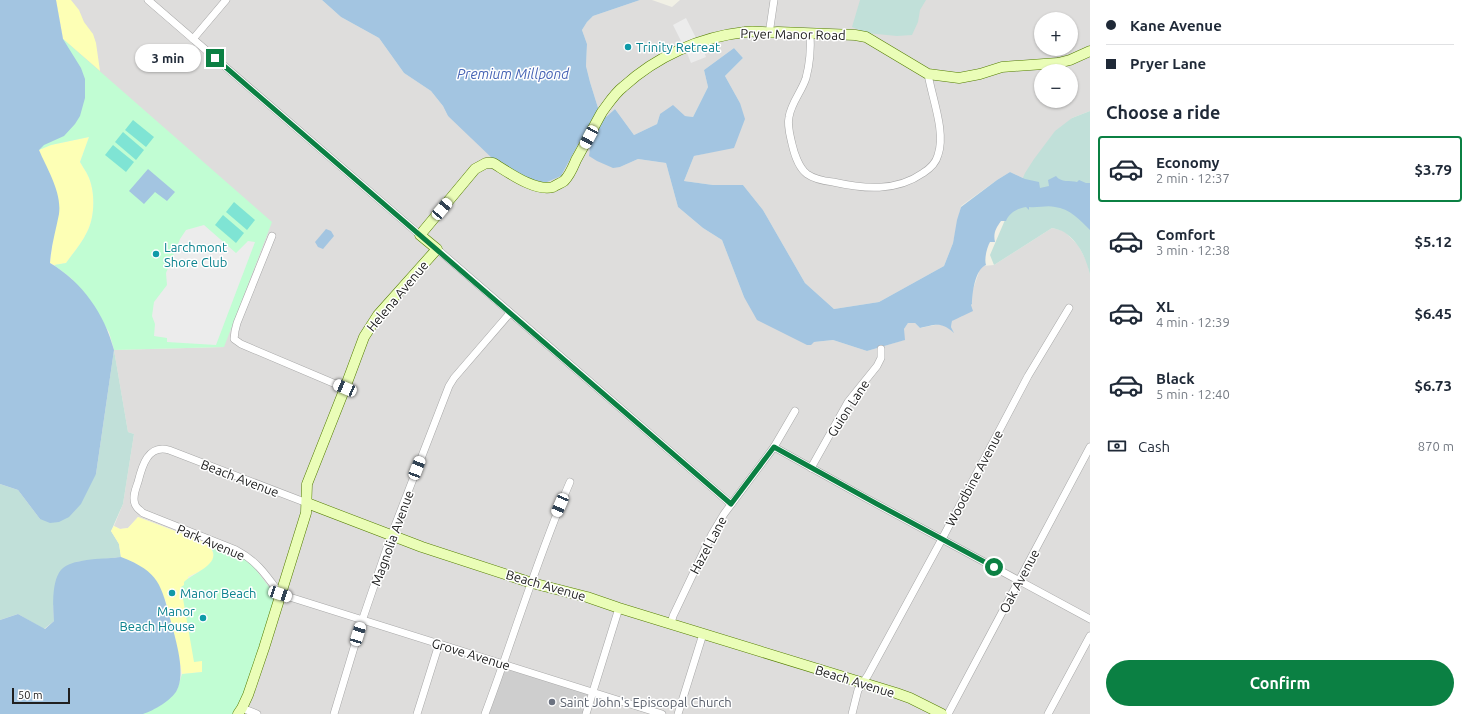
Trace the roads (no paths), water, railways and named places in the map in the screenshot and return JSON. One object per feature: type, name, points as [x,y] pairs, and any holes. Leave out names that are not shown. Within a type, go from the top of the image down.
[{"type":"street","points":[[148,0],[731,504]]},
{"type":"street","points":[[193,39],[226,0]]},
{"type":"street","points":[[769,34],[774,0]]},
{"type":"street","name":"Pryer Manor Road","points":[[420,235],[475,169],[486,163],[493,164],[530,184],[542,188],[553,186],[564,181],[571,172],[602,113],[622,88],[647,68],[672,53],[696,42],[748,31],[769,34],[778,32],[855,35],[866,37],[928,74],[959,78],[980,74],[1002,67],[1058,63],[1070,60],[1090,51]]},
{"type":"street","points":[[810,33],[811,48],[806,79],[789,116],[788,128],[792,145],[802,168],[807,174],[818,179],[844,185],[873,188],[906,183],[930,169],[936,162],[941,145],[941,133],[928,74]]},
{"type":"street","points":[[272,236],[234,331],[234,339],[241,344],[345,388]]},
{"type":"street","name":"Helena Avenue","points":[[280,594],[306,513],[307,484],[364,337],[378,315],[437,249]]},
{"type":"street","name":"Woodbine Avenue","points":[[852,714],[858,690],[942,539],[1028,376],[1069,308]]},
{"type":"street","name":"Magnolia Avenue","points":[[334,714],[362,621],[391,536],[451,381],[510,313]]},
{"type":"street","name":"Guion Lane","points":[[811,468],[848,402],[882,358],[881,349]]},
{"type":"street","name":"Hazel Lane","points":[[671,624],[712,534],[731,504],[774,447],[795,411]]},
{"type":"street","name":"Oak Avenue","points":[[948,714],[1090,446]]},
{"type":"street","points":[[774,447],[1090,619]]},
{"type":"street","name":"Beach Avenue","points":[[154,452],[160,449],[169,450],[391,536],[532,583],[587,597],[910,698],[942,714]]},
{"type":"street","name":"Park Avenue","points":[[154,452],[145,460],[134,494],[134,502],[137,508],[143,513],[236,550],[247,556],[263,570],[280,594]]},
{"type":"street","points":[[485,714],[504,665],[555,516],[570,482]]},
{"type":"street","points":[[257,714],[240,711],[264,648],[280,594]]},
{"type":"street","name":"Grove Avenue","points":[[280,594],[662,714]]},
{"type":"street","points":[[586,714],[619,608]]},
{"type":"street","points":[[678,714],[703,634]]},
{"type":"street","points":[[1048,714],[1090,636]]},
{"type":"street","points":[[417,714],[440,644]]},
{"type":"water","points":[[0,0],[56,0],[63,39],[81,68],[85,79],[85,98],[80,116],[75,124],[64,136],[44,145],[39,150],[56,189],[59,206],[59,214],[52,244],[50,263],[73,280],[91,300],[110,336],[114,350],[96,474],[81,504],[69,517],[59,522],[50,523],[40,519],[18,490],[0,484]]},
{"type":"water","name":"Premium Millpond","points":[[322,0],[640,0],[593,16],[582,30],[587,44],[586,66],[599,111],[606,117],[615,109],[634,135],[657,124],[660,114],[673,105],[685,116],[693,117],[708,87],[704,70],[734,48],[743,58],[725,76],[740,103],[745,119],[734,148],[694,156],[684,181],[713,185],[743,185],[763,210],[805,283],[834,309],[879,302],[944,266],[953,243],[961,207],[1010,172],[1025,179],[1039,182],[1040,188],[1049,186],[1048,180],[1056,176],[1060,180],[1077,182],[1079,180],[1090,183],[1090,230],[1074,216],[1060,208],[1049,206],[1029,207],[1029,210],[1026,207],[1020,208],[1014,211],[1006,221],[1001,221],[996,228],[994,236],[995,242],[990,242],[985,260],[986,265],[979,271],[975,282],[971,305],[973,311],[952,321],[951,327],[954,333],[941,325],[920,328],[915,323],[908,323],[904,329],[905,340],[867,351],[833,340],[814,342],[811,345],[807,345],[757,320],[744,297],[722,240],[703,228],[678,207],[666,163],[638,159],[620,167],[613,168],[589,156],[590,149],[580,141],[561,176],[540,185],[494,160],[448,116],[443,106],[431,91],[404,73],[379,38],[341,17]]},
{"type":"water","points":[[148,169],[175,192],[167,201],[155,192],[144,204],[129,191]]},
{"type":"water","points":[[326,229],[331,231],[334,236],[323,249],[318,247],[315,242]]},
{"type":"water","points":[[121,557],[144,568],[157,581],[161,589],[168,609],[179,657],[181,675],[180,683],[175,694],[162,705],[143,714],[0,714],[0,620],[18,614],[45,629],[54,621],[53,601],[56,579],[63,568],[75,562]]},
{"type":"place","name":"Trinity Retreat","points":[[628,47]]},
{"type":"place","name":"Larchmont Shore Club","points":[[156,254]]},
{"type":"place","name":"Manor Beach","points":[[172,593]]},
{"type":"place","name":"Manor Beach House","points":[[203,618]]},
{"type":"place","name":"Saint John's Episcopal Church","points":[[552,702]]}]
